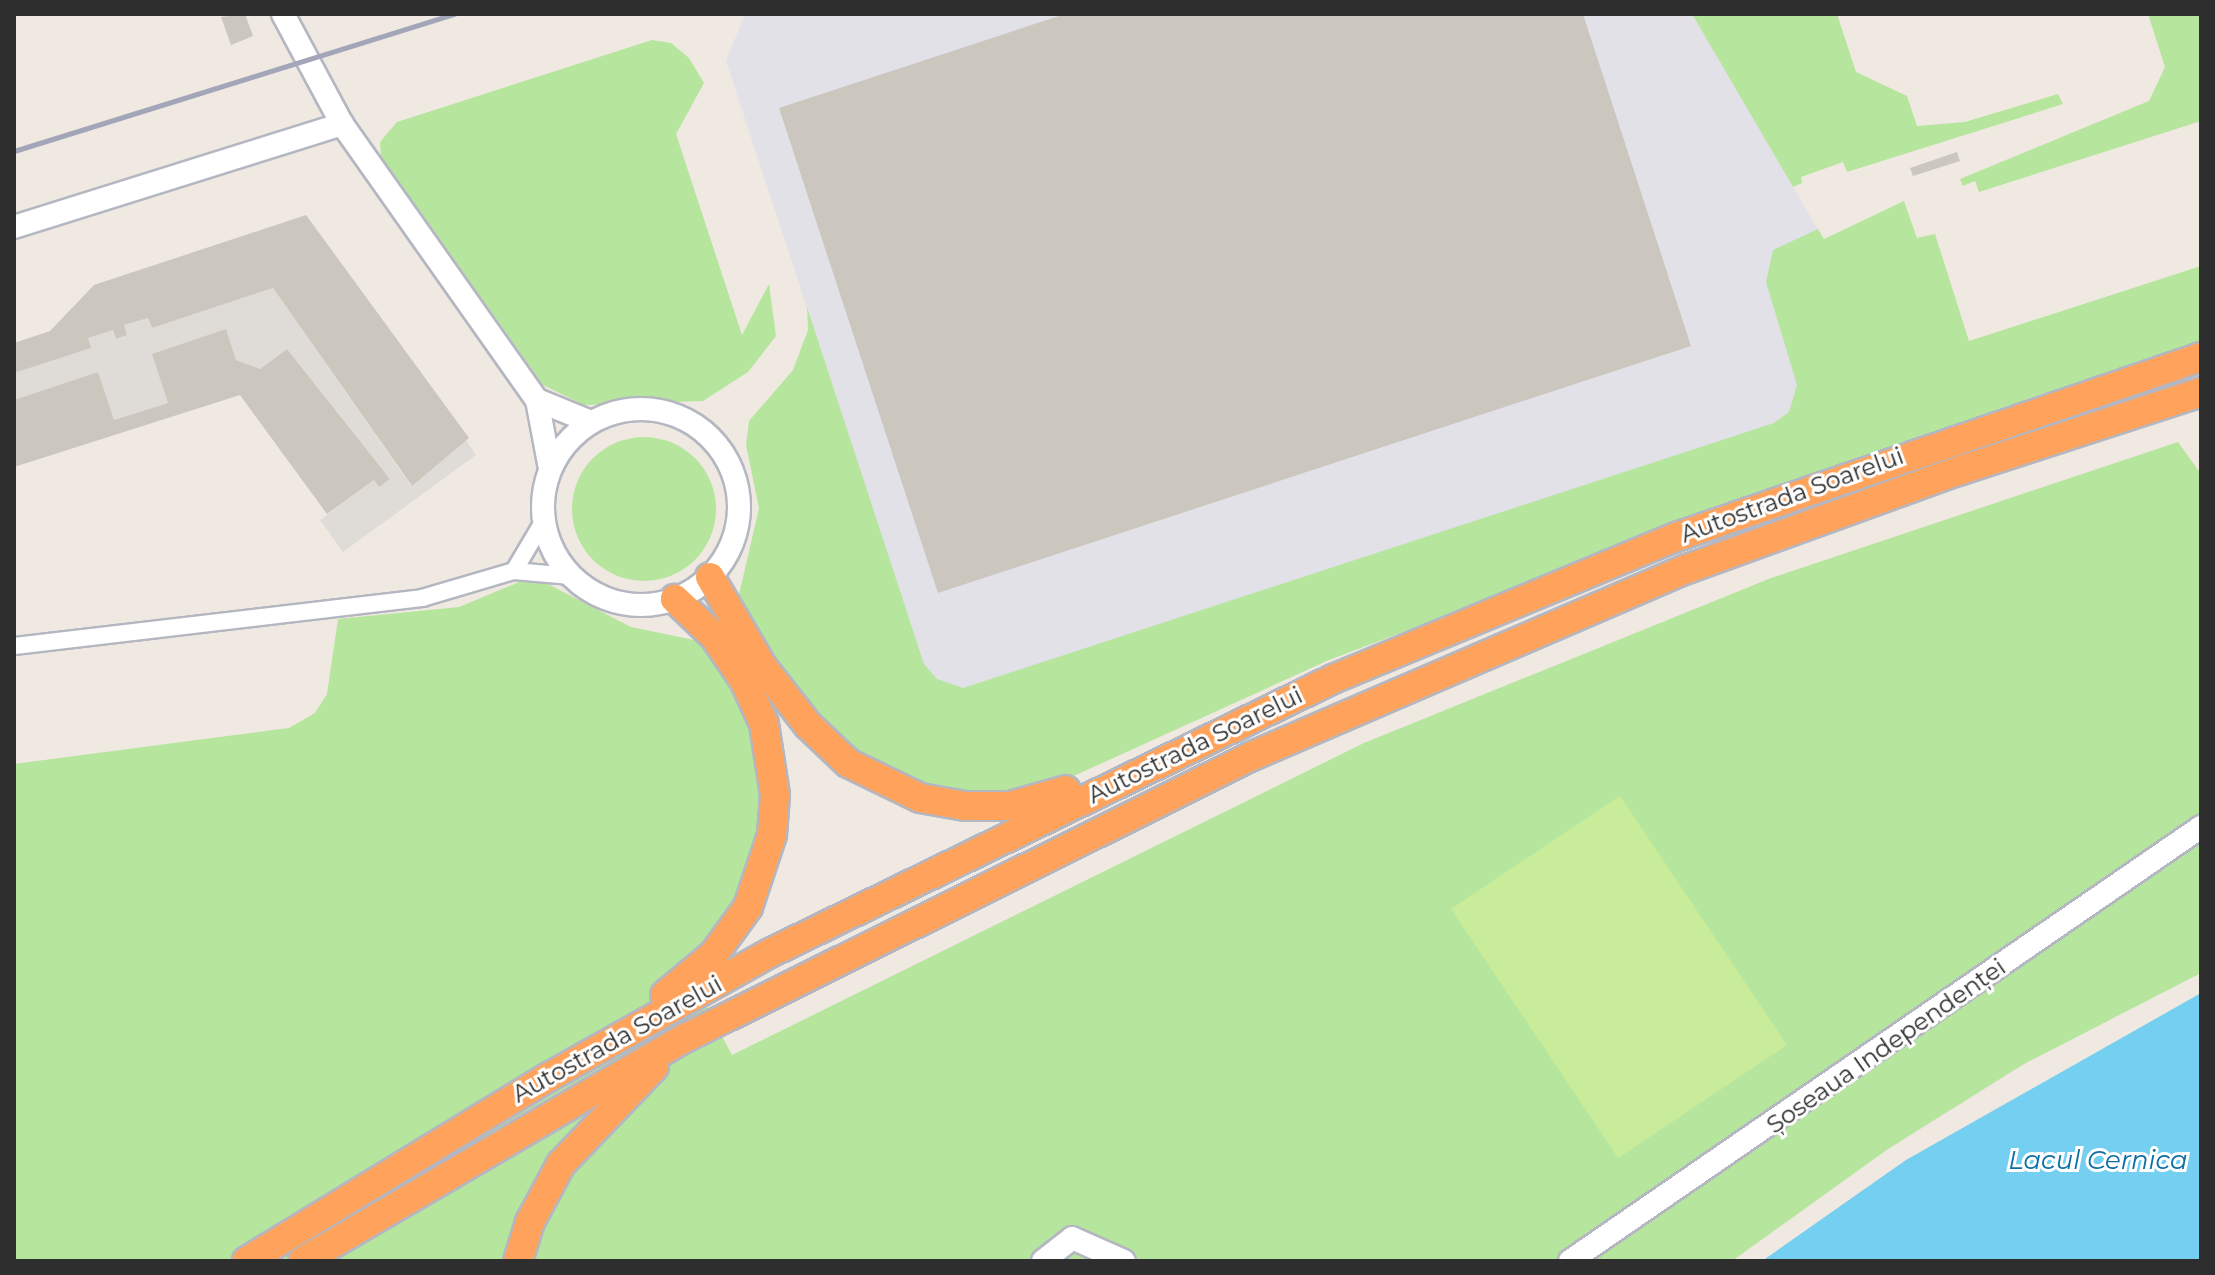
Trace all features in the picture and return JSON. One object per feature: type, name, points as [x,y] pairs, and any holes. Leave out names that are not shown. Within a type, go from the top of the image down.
[{"type":"highway","name":"Autostrada Soarelui","points":[[247,1261],[547,1078],[770,953],[1244,720],[1676,537],[1947,439],[2201,357]]},
{"type":"highway","name":"Autostrada Soarelui","points":[[303,1261],[687,1037],[1252,756],[1687,569],[1958,471],[2201,392]]},
{"type":"highway","points":[[710,577],[736,629],[828,747],[884,784],[920,798],[1010,806],[1049,798],[1198,727],[1244,720]]},
{"type":"highway","points":[[547,1078],[683,983],[714,954],[748,907],[769,848],[774,783],[756,703],[714,636],[675,599]]},
{"type":"highway","points":[[518,1261],[544,1191],[577,1142],[687,1037]]},
{"type":"street","points":[[283,14],[342,124],[537,400],[550,469],[543,522],[514,571]]},
{"type":"street","points":[[14,227],[342,124]]},
{"type":"street","points":[[537,400],[591,422]]},
{"type":"street","points":[[14,646],[422,598],[514,571],[571,576],[625,604],[675,599],[710,577],[738,526],[739,497],[719,447],[702,429],[658,410],[635,408],[591,422],[567,442],[550,469]]},
{"type":"street","points":[[543,522],[571,576]]},
{"type":"street","name":"Șoseaua Independenței","points":[[1570,1261],[2201,827]]},
{"type":"street","points":[[1043,1261],[1072,1238],[1124,1261]]},
{"type":"shaded area","points":[[745,14],[1692,14],[1913,392],[939,711],[726,61]]},
{"type":"shaded area","points":[[273,288],[411,486],[466,440],[476,455],[343,552],[320,520],[374,480],[379,487],[390,479],[287,349],[260,369],[236,360],[226,330],[168,403],[114,420],[98,372],[14,400],[14,373],[90,348],[88,338],[113,330],[116,339],[127,335],[124,325],[148,318],[152,328]]},
{"type":"green space","points":[[1692,14],[1837,14],[1856,72],[1907,96],[1917,126],[1965,122],[2058,94],[2063,104],[1847,172],[1843,162],[1801,177],[1802,183],[1793,187]]},
{"type":"green space","points":[[2148,14],[2201,14],[2201,121],[1979,192],[1975,181],[1963,186],[1960,179],[2149,101],[2165,67]]},
{"type":"green space","points":[[652,40],[671,43],[689,58],[704,83],[676,134],[742,335],[769,284],[776,336],[748,372],[703,401],[584,405],[543,385],[381,156],[380,142],[397,122]]},
{"type":"green space","points":[[1904,201],[1917,238],[1935,234],[1969,341],[2201,266],[2201,344],[1918,438],[1329,660],[1034,794],[931,791],[844,747],[768,659],[738,599],[759,508],[746,445],[749,421],[793,370],[808,330],[807,307],[924,664],[937,679],[963,688],[1774,423],[1789,412],[1797,385],[1766,282],[1773,250],[1818,229],[1824,239]]},
{"type":"green space","points":[[644,437],[672,442],[695,458],[711,481],[716,509],[711,537],[695,560],[672,576],[644,581],[616,576],[593,560],[577,537],[572,509],[577,481],[593,458],[616,442]]},
{"type":"green space","points":[[2178,442],[2201,474],[2201,973],[2024,1064],[1888,1149],[1732,1261],[14,1261],[14,764],[289,728],[315,713],[327,694],[338,619],[459,607],[524,580],[544,582],[631,627],[699,641],[732,681],[760,760],[761,824],[750,863],[726,921],[687,970],[732,1055],[1364,743],[1771,578]]},
{"type":"green space","points":[[1620,796],[1787,1045],[1618,1158],[1451,909]]},
{"type":"water","name":"Lacul Cernica","points":[[2201,993],[2201,1261],[1762,1261],[1906,1160]]},
{"type":"building","points":[[245,14],[253,36],[231,45],[221,17]]},
{"type":"building","points":[[1065,14],[1583,14],[1691,346],[938,593],[779,108]]},
{"type":"building","points":[[1957,152],[1960,161],[1913,176],[1910,168]]},
{"type":"building","points":[[306,215],[469,438],[412,486],[273,288],[152,328],[148,318],[124,325],[127,335],[116,339],[113,330],[88,338],[91,348],[14,373],[14,343],[50,331],[94,285]]},
{"type":"building","points":[[226,329],[236,360],[260,369],[287,349],[390,479],[379,487],[374,480],[327,514],[240,395],[14,467],[14,400],[98,372],[114,420],[168,403],[152,354]]},
{"type":"railway","points":[[14,151],[454,14]]}]
